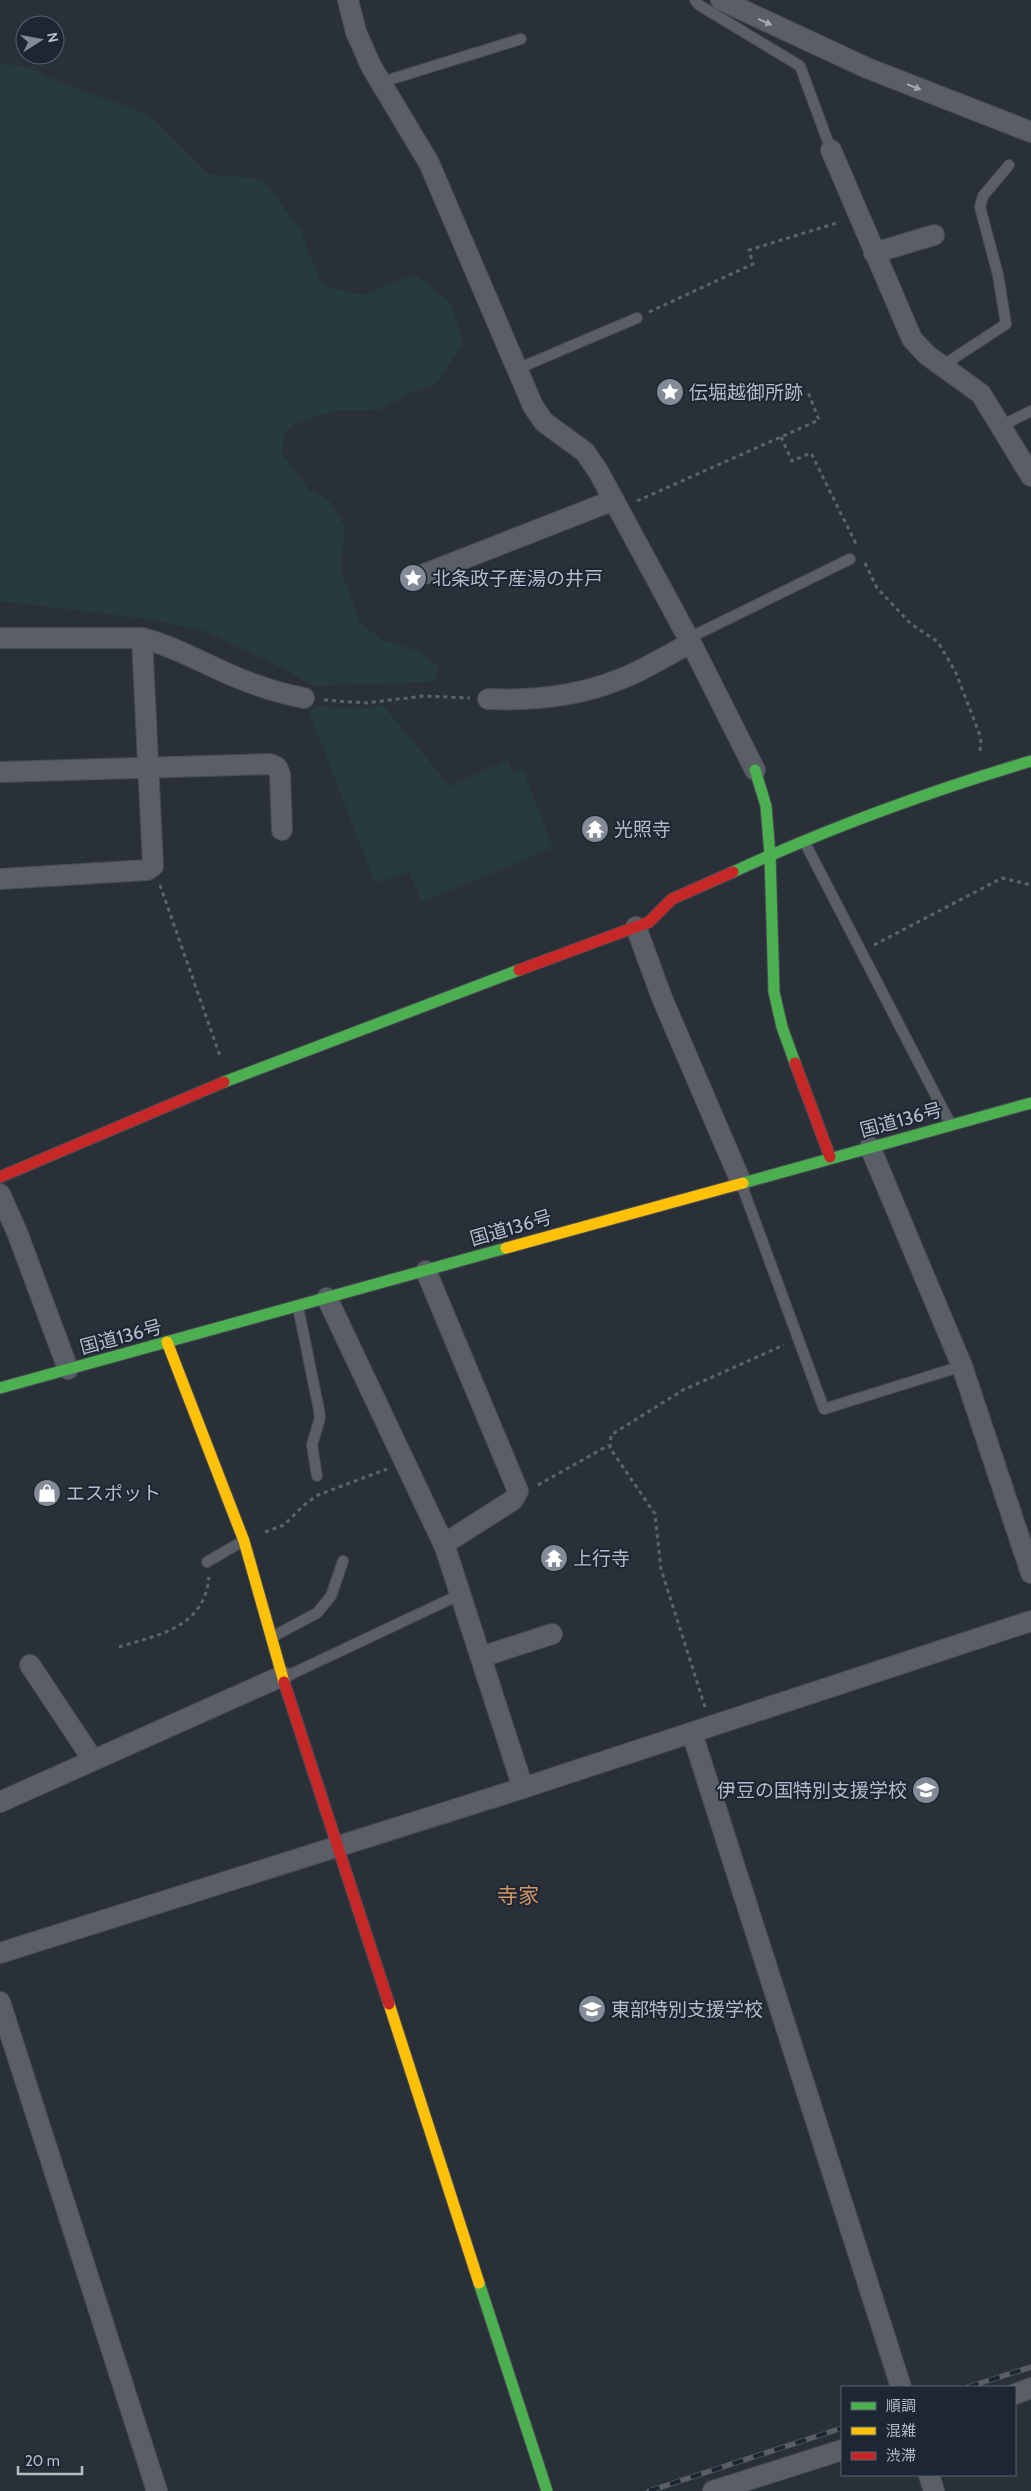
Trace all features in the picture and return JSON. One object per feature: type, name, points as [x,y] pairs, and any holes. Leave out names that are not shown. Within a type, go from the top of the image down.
[{"type":"main road","points":[[0,1177],[229,1081],[416,1008],[649,922],[672,899],[770,855],[978,777],[1031,761]]},
{"type":"main road","points":[[755,770],[766,806],[770,855],[774,992],[782,1027],[830,1158]]},
{"type":"main road","name":"国道136号","points":[[0,1388],[1031,1102]]},
{"type":"main road","points":[[167,1342],[244,1540],[282,1677],[548,2491]]},
{"type":"street","points":[[348,0],[356,32],[371,66],[429,164],[533,406],[544,422],[585,452],[690,640],[755,770]]},
{"type":"street","points":[[721,0],[867,68],[1031,132]]},
{"type":"street","points":[[831,150],[912,339],[942,366],[981,394],[1031,476]]},
{"type":"street","points":[[874,253],[934,235]]},
{"type":"street","points":[[417,577],[616,505]]},
{"type":"street","points":[[0,638],[142,638],[162,643],[233,676],[274,692],[304,698]]},
{"type":"street","points":[[0,879],[147,870],[153,866],[150,769],[142,638]]},
{"type":"street","points":[[488,699],[557,696],[595,688],[624,678],[690,640]]},
{"type":"street","points":[[0,772],[270,764],[277,767],[280,774],[282,830]]},
{"type":"street","points":[[636,927],[662,998],[741,1182]]},
{"type":"street","points":[[870,1147],[962,1366],[1031,1573]]},
{"type":"street","points":[[0,1194],[17,1232],[68,1369]]},
{"type":"street","points":[[426,1270],[518,1491],[516,1497],[444,1544]]},
{"type":"street","points":[[327,1298],[444,1544],[523,1788]]},
{"type":"street","points":[[0,1953],[523,1788],[1031,1621]]},
{"type":"street","points":[[481,1657],[552,1634]]},
{"type":"street","points":[[30,1665],[93,1760]]},
{"type":"street","points":[[0,1802],[282,1677]]},
{"type":"street","points":[[692,1733],[901,2386]]},
{"type":"street","points":[[0,2002],[156,2491]]},
{"type":"street","points":[[1016,2394],[1031,2388]]},
{"type":"street","points":[[713,2491],[841,2450]]},
{"type":"street","points":[[928,2476],[934,2491]]},
{"type":"lane","points":[[696,0],[699,5],[800,66],[831,150]]},
{"type":"lane","points":[[382,82],[521,39]]},
{"type":"lane","points":[[942,366],[1006,324],[998,275],[980,207],[983,196],[991,190],[1008,165]]},
{"type":"lane","points":[[517,369],[637,318]]},
{"type":"lane","points":[[1001,426],[1031,412]]},
{"type":"lane","points":[[690,640],[850,559]]},
{"type":"lane","points":[[804,842],[951,1125]]},
{"type":"lane","points":[[741,1182],[824,1410],[962,1366]]},
{"type":"lane","points":[[298,1306],[320,1418],[312,1445],[317,1476]]},
{"type":"lane","points":[[207,1562],[244,1540]]},
{"type":"lane","points":[[271,1637],[317,1613],[331,1596],[343,1561]]},
{"type":"lane","points":[[282,1677],[461,1594]]},
{"type":"path","points":[[637,318],[753,264],[749,250],[858,216]]},
{"type":"path","points":[[616,505],[818,420],[808,392]]},
{"type":"path","points":[[781,437],[792,461],[811,453],[860,553]]},
{"type":"path","points":[[865,562],[877,588],[911,624],[938,642],[956,673],[981,738],[978,777]]},
{"type":"path","points":[[304,698],[366,703],[423,696],[488,699]]},
{"type":"path","points":[[153,866],[229,1081]]},
{"type":"path","points":[[861,952],[1002,878],[1031,884]]},
{"type":"path","points":[[711,1727],[661,1569],[655,1514],[609,1445],[611,1435],[684,1390],[798,1338]]},
{"type":"path","points":[[516,1497],[609,1445]]},
{"type":"path","points":[[244,1540],[284,1524],[318,1495],[406,1463]]},
{"type":"path","points":[[119,1647],[176,1628],[189,1620],[200,1608],[208,1592],[210,1577],[207,1562]]},
{"type":"green space","points":[[0,63],[30,68],[66,85],[148,114],[208,174],[263,179],[300,229],[322,285],[363,295],[415,274],[451,303],[463,343],[437,383],[407,395],[379,410],[336,411],[298,422],[285,432],[282,453],[309,490],[329,500],[345,527],[341,569],[360,623],[383,640],[421,652],[439,668],[435,682],[313,686],[284,669],[205,631],[148,619],[0,601]]},
{"type":"green space","points":[[383,705],[450,786],[507,760],[513,772],[523,769],[553,848],[422,902],[409,872],[375,883],[309,712],[316,706],[358,709]]},
{"type":"railway","points":[[971,2386],[1031,2367]]},
{"type":"railway","points":[[649,2491],[841,2428]]},
{"type":"traffic: fast","points":[[733,872],[806,840],[880,811],[1031,761]]},
{"type":"traffic: fast","points":[[755,770],[766,806],[770,855],[774,992],[782,1027],[795,1063]]},
{"type":"traffic: fast","points":[[224,1082],[519,970]]},
{"type":"traffic: fast","points":[[743,1183],[1031,1103]]},
{"type":"traffic: fast","points":[[0,1388],[506,1248]]},
{"type":"traffic: fast","points":[[479,2283],[547,2491]]},
{"type":"traffic: slow","points":[[506,1248],[743,1183]]},
{"type":"traffic: slow","points":[[167,1342],[244,1541],[284,1682]]},
{"type":"traffic: slow","points":[[389,2004],[479,2283]]},
{"type":"traffic: jam","points":[[519,970],[649,922],[672,899],[733,872]]},
{"type":"traffic: jam","points":[[795,1063],[830,1157]]},
{"type":"traffic: jam","points":[[0,1177],[224,1082]]},
{"type":"traffic: jam","points":[[284,1682],[389,2004]]},
{"type":"place","name":"伝堀越御所跡","points":[[670,392]]},
{"type":"place","name":"北条政子産湯の井戸","points":[[413,578]]},
{"type":"place","name":"光照寺","points":[[595,829]]},
{"type":"place","name":"エスポット","points":[[47,1493]]},
{"type":"place","name":"上行寺","points":[[554,1558]]},
{"type":"place","name":"伊豆の国特別支援学校","points":[[926,1790]]},
{"type":"place","name":"東部特別支援学校","points":[[592,2009]]},
{"type":"district","name":"寺家","points":[[518,1895]]}]
